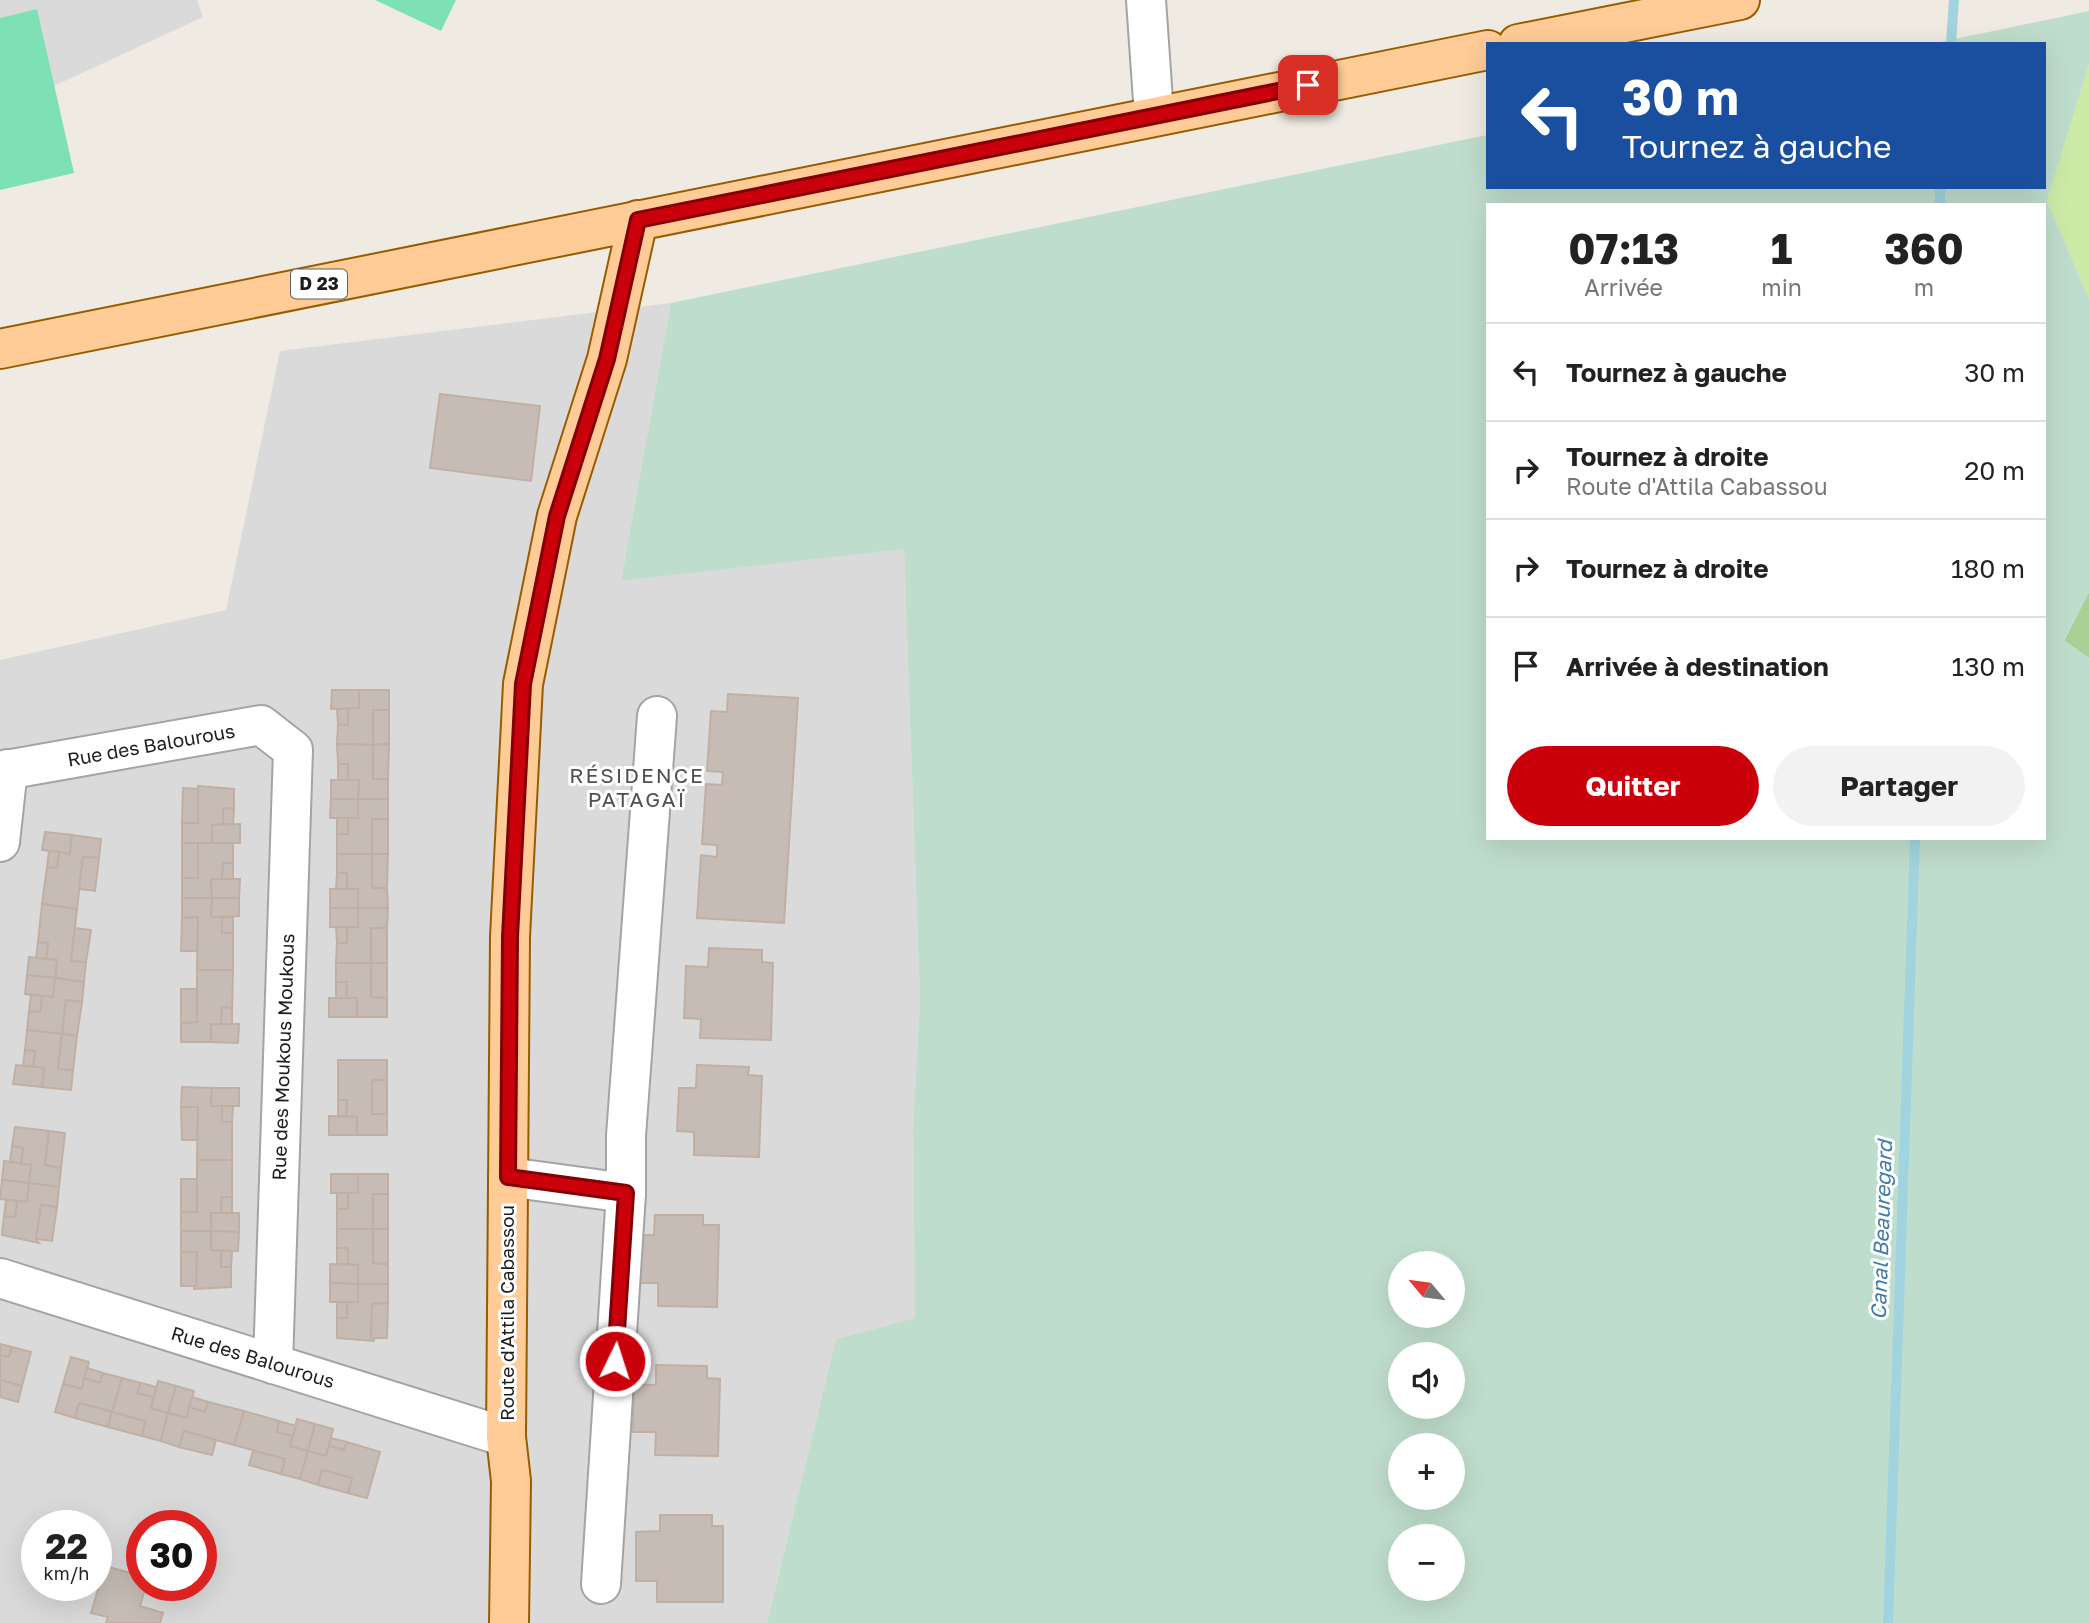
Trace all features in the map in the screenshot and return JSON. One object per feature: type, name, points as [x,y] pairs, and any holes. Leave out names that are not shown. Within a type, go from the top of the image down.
[{"type":"main road","points":[[1528,42],[1740,0]]},
{"type":"main road","name":"D 23","points":[[0,349],[1486,50]]},
{"type":"main road","name":"Route d'Attila Cabassou","points":[[509,1623],[511,1480],[506,1437],[510,937],[523,684],[557,516],[607,359],[638,220]]},
{"type":"street","points":[[1146,0],[1154,115]]},
{"type":"street","points":[[601,1584],[626,1193],[627,1122],[657,716]]},
{"type":"street","name":"Rue des Balourous","points":[[4,770],[261,725],[293,750]]},
{"type":"street","name":"Rue des Moukous Moukous","points":[[273,1364],[293,750]]},
{"type":"street","points":[[0,842],[4,770]]},
{"type":"street","points":[[508,1177],[626,1193]]},
{"type":"street","name":"Rue des Balourous","points":[[0,1278],[506,1437]]},
{"type":"shaded area","points":[[0,0],[197,0],[203,17],[0,111]]},
{"type":"shaded area","points":[[671,303],[621,581],[904,548],[920,1000],[913,1127],[915,1318],[836,1339],[767,1623],[0,1623],[0,660],[226,610],[280,351]]},
{"type":"green space","points":[[375,0],[456,0],[441,31]]},
{"type":"green space","points":[[37,9],[74,173],[0,190],[0,18]]},
{"type":"green space","points":[[2089,11],[2089,64],[2047,201],[2089,299],[2089,592],[2064,640],[2089,658],[2089,1623],[767,1623],[836,1339],[915,1318],[913,1127],[920,1000],[904,549],[621,581],[671,303],[1486,135],[1486,189],[2046,189],[2046,42],[1941,42]]},
{"type":"green space","points":[[2089,64],[2089,299],[2047,201]]},
{"type":"green space","points":[[2089,592],[2089,658],[2064,641]]},
{"type":"building","points":[[440,394],[540,406],[531,481],[430,468]]},
{"type":"building","points":[[332,690],[359,690],[359,708],[331,709]]},
{"type":"building","points":[[359,690],[389,690],[389,710],[373,710],[373,745],[337,744],[338,724],[348,725],[348,709],[359,708]]},
{"type":"building","points":[[728,694],[798,698],[784,923],[697,918],[701,855],[717,857],[717,845],[702,844],[706,784],[722,785],[723,772],[707,771],[711,711],[727,712]]},
{"type":"building","points":[[337,709],[348,709],[348,725],[338,724]]},
{"type":"building","points":[[373,710],[389,710],[389,744],[373,745]]},
{"type":"building","points":[[337,744],[373,745],[373,779],[388,779],[388,799],[358,799],[359,780],[348,780],[348,764],[338,764]]},
{"type":"building","points":[[389,744],[388,779],[373,779],[373,745]]},
{"type":"building","points":[[338,764],[348,764],[348,780],[338,780]]},
{"type":"building","points":[[331,780],[359,780],[358,799],[331,799]]},
{"type":"building","points":[[198,786],[234,789],[234,809],[223,808],[223,824],[212,825],[212,843],[182,843],[182,823],[198,823]]},
{"type":"building","points":[[183,788],[198,789],[198,823],[182,823]]},
{"type":"building","points":[[331,799],[358,799],[358,818],[330,818]]},
{"type":"building","points":[[358,799],[388,799],[388,819],[372,819],[372,854],[337,854],[337,834],[348,834],[348,818],[358,818]]},
{"type":"building","points":[[223,808],[234,809],[233,825],[223,824]]},
{"type":"building","points":[[337,818],[348,818],[348,834],[337,834]]},
{"type":"building","points":[[372,819],[388,819],[388,854],[372,854]]},
{"type":"building","points":[[240,824],[240,843],[212,843],[212,825]]},
{"type":"building","points":[[45,832],[72,835],[70,854],[42,850]]},
{"type":"building","points":[[72,835],[101,839],[99,858],[83,857],[77,909],[42,904],[47,867],[57,868],[59,852],[70,854]]},
{"type":"building","points":[[182,843],[198,843],[198,878],[182,878]]},
{"type":"building","points":[[198,843],[233,843],[233,863],[223,863],[222,879],[211,879],[212,898],[182,898],[182,878],[198,878]]},
{"type":"building","points":[[49,851],[59,852],[57,868],[47,867]]},
{"type":"building","points":[[337,854],[372,854],[372,888],[387,888],[388,908],[358,908],[358,889],[347,889],[347,873],[337,873]]},
{"type":"building","points":[[372,854],[388,854],[387,888],[372,888]]},
{"type":"building","points":[[83,857],[99,858],[95,891],[79,889]]},
{"type":"building","points":[[223,863],[233,863],[233,880],[222,879]]},
{"type":"building","points":[[337,873],[347,873],[347,889],[336,889]]},
{"type":"building","points":[[211,879],[240,879],[239,898],[212,898]]},
{"type":"building","points":[[330,889],[358,889],[358,908],[330,908]]},
{"type":"building","points":[[182,898],[212,898],[211,917],[222,917],[222,933],[233,933],[233,970],[197,970],[198,917],[182,918]]},
{"type":"building","points":[[212,898],[239,898],[239,916],[211,917]]},
{"type":"building","points":[[42,904],[77,909],[71,961],[86,962],[84,982],[55,978],[57,960],[46,959],[48,943],[38,942]]},
{"type":"building","points":[[330,908],[358,908],[358,927],[330,927]]},
{"type":"building","points":[[358,908],[388,908],[387,928],[371,928],[371,963],[336,963],[337,943],[347,943],[347,927],[358,927]]},
{"type":"building","points":[[198,917],[197,951],[181,951],[182,918]]},
{"type":"building","points":[[222,917],[233,917],[233,933],[222,933]]},
{"type":"building","points":[[336,927],[347,927],[347,943],[337,943]]},
{"type":"building","points":[[75,928],[91,930],[86,962],[71,961]]},
{"type":"building","points":[[371,928],[387,928],[387,963],[371,963]]},
{"type":"building","points":[[38,942],[48,943],[46,959],[36,958]]},
{"type":"building","points":[[709,948],[762,950],[762,962],[773,963],[771,1040],[700,1038],[701,1019],[684,1018],[686,966],[708,967]]},
{"type":"building","points":[[29,957],[57,960],[55,978],[27,975]]},
{"type":"building","points":[[336,963],[371,963],[371,997],[387,998],[387,1017],[357,1017],[357,998],[346,998],[347,982],[336,982]]},
{"type":"building","points":[[371,963],[387,963],[387,998],[371,997]]},
{"type":"building","points":[[197,970],[233,970],[232,1008],[222,1007],[221,1024],[211,1024],[211,1042],[181,1042],[181,1023],[197,1022]]},
{"type":"building","points":[[27,975],[55,978],[53,997],[25,994]]},
{"type":"building","points":[[55,978],[84,982],[82,1002],[66,1000],[62,1034],[27,1030],[29,1011],[40,1012],[42,996],[53,997]]},
{"type":"building","points":[[336,982],[347,982],[346,998],[336,998]]},
{"type":"building","points":[[181,989],[197,989],[197,1022],[181,1023]]},
{"type":"building","points":[[31,995],[42,996],[40,1012],[29,1011]]},
{"type":"building","points":[[329,998],[357,998],[357,1017],[329,1017]]},
{"type":"building","points":[[66,1000],[82,1002],[77,1036],[62,1034]]},
{"type":"building","points":[[222,1007],[232,1008],[232,1024],[221,1024]]},
{"type":"building","points":[[211,1024],[239,1024],[238,1043],[211,1042]]},
{"type":"building","points":[[27,1030],[62,1034],[58,1069],[73,1070],[71,1090],[42,1087],[44,1068],[33,1067],[35,1051],[25,1050]]},
{"type":"building","points":[[62,1034],[77,1036],[73,1070],[58,1069]]},
{"type":"building","points":[[25,1050],[35,1051],[33,1067],[23,1066]]},
{"type":"building","points":[[338,1060],[387,1060],[387,1080],[372,1080],[372,1114],[387,1114],[387,1135],[357,1135],[357,1117],[346,1116],[347,1100],[338,1100]]},
{"type":"building","points":[[16,1065],[44,1068],[42,1087],[13,1084]]},
{"type":"building","points":[[697,1065],[749,1067],[748,1075],[762,1076],[759,1157],[694,1155],[694,1132],[677,1131],[679,1088],[696,1088]]},
{"type":"building","points":[[372,1080],[387,1080],[387,1114],[372,1114]]},
{"type":"building","points":[[182,1087],[212,1088],[211,1106],[222,1106],[222,1122],[232,1122],[232,1160],[197,1160],[198,1107],[181,1107]]},
{"type":"building","points":[[212,1088],[239,1088],[239,1106],[211,1106]]},
{"type":"building","points":[[338,1100],[347,1100],[346,1116],[338,1116]]},
{"type":"building","points":[[222,1106],[233,1106],[232,1122],[222,1122]]},
{"type":"building","points":[[181,1107],[198,1107],[197,1140],[182,1140]]},
{"type":"building","points":[[329,1116],[357,1117],[357,1135],[329,1135]]},
{"type":"building","points":[[15,1127],[49,1131],[45,1165],[61,1168],[59,1187],[29,1183],[31,1165],[21,1164],[23,1148],[12,1146]]},
{"type":"building","points":[[49,1131],[65,1133],[61,1168],[45,1165]]},
{"type":"building","points":[[12,1146],[23,1148],[21,1164],[10,1162]]},
{"type":"building","points":[[197,1160],[232,1160],[232,1197],[222,1197],[221,1213],[211,1213],[211,1231],[181,1231],[181,1212],[197,1212]]},
{"type":"building","points":[[4,1161],[31,1165],[29,1183],[2,1180]]},
{"type":"building","points":[[331,1174],[358,1174],[358,1193],[331,1193]]},
{"type":"building","points":[[358,1174],[388,1174],[388,1194],[373,1194],[373,1229],[337,1229],[337,1209],[348,1209],[348,1193],[358,1193]]},
{"type":"building","points":[[181,1179],[197,1179],[197,1212],[181,1212]]},
{"type":"building","points":[[2,1180],[29,1183],[27,1202],[0,1199]]},
{"type":"building","points":[[29,1183],[59,1187],[57,1207],[41,1205],[36,1239],[39,1243],[2,1235],[4,1216],[15,1217],[17,1201],[27,1202]]},
{"type":"building","points":[[337,1193],[348,1193],[348,1209],[337,1209]]},
{"type":"building","points":[[373,1194],[388,1194],[388,1229],[373,1229]]},
{"type":"building","points":[[222,1197],[232,1197],[232,1213],[221,1213]]},
{"type":"building","points":[[6,1200],[17,1201],[15,1217],[4,1216]]},
{"type":"building","points":[[41,1205],[57,1207],[52,1241],[36,1239]]},
{"type":"building","points":[[211,1213],[239,1213],[239,1232],[211,1231]]},
{"type":"building","points":[[655,1215],[703,1215],[703,1225],[719,1225],[717,1307],[658,1306],[658,1283],[634,1283],[635,1235],[654,1235]]},
{"type":"building","points":[[337,1229],[373,1229],[373,1263],[388,1264],[388,1284],[358,1284],[358,1265],[348,1264],[348,1248],[337,1248]]},
{"type":"building","points":[[373,1229],[388,1229],[388,1264],[373,1263]]},
{"type":"building","points":[[181,1231],[211,1231],[211,1250],[221,1251],[221,1267],[231,1267],[231,1287],[194,1289],[197,1252],[181,1252]]},
{"type":"building","points":[[211,1231],[239,1232],[238,1251],[211,1250]]},
{"type":"building","points":[[337,1248],[348,1248],[348,1264],[337,1264]]},
{"type":"building","points":[[221,1251],[232,1251],[231,1267],[221,1267]]},
{"type":"building","points":[[181,1252],[197,1252],[196,1286],[181,1286]]},
{"type":"building","points":[[330,1264],[358,1265],[358,1284],[330,1283]]},
{"type":"building","points":[[330,1283],[358,1284],[358,1302],[330,1302]]},
{"type":"building","points":[[358,1284],[388,1284],[388,1303],[372,1304],[374,1341],[337,1338],[337,1318],[347,1318],[347,1302],[358,1302]]},
{"type":"building","points":[[337,1302],[347,1302],[347,1318],[337,1318]]},
{"type":"building","points":[[388,1303],[387,1338],[371,1338],[372,1304]]},
{"type":"building","points":[[0,1344],[12,1347],[9,1357],[0,1355]]},
{"type":"building","points":[[12,1347],[31,1352],[22,1386],[0,1380],[0,1355],[9,1357]]},
{"type":"building","points":[[71,1357],[89,1362],[82,1389],[63,1384]]},
{"type":"building","points":[[656,1365],[707,1366],[707,1378],[720,1379],[718,1456],[655,1455],[656,1432],[633,1432],[634,1384],[656,1385]]},
{"type":"building","points":[[87,1368],[103,1373],[100,1383],[84,1378]]},
{"type":"building","points":[[103,1373],[122,1378],[112,1412],[79,1403],[75,1418],[55,1412],[63,1384],[82,1389],[84,1378],[100,1383]]},
{"type":"building","points":[[122,1378],[141,1383],[137,1393],[154,1397],[151,1408],[168,1413],[161,1441],[142,1436],[145,1421],[112,1412]]},
{"type":"building","points":[[0,1380],[22,1386],[18,1402],[0,1397]]},
{"type":"building","points":[[158,1381],[176,1386],[168,1413],[151,1408]]},
{"type":"building","points":[[141,1383],[156,1387],[154,1397],[137,1393]]},
{"type":"building","points":[[176,1386],[194,1391],[187,1418],[168,1413]]},
{"type":"building","points":[[192,1397],[208,1402],[205,1412],[189,1407]]},
{"type":"building","points":[[208,1402],[244,1411],[234,1445],[184,1431],[179,1447],[161,1441],[168,1413],[187,1418],[189,1407],[205,1412]]},
{"type":"building","points":[[79,1403],[112,1412],[108,1427],[75,1418]]},
{"type":"building","points":[[244,1411],[279,1421],[277,1432],[293,1436],[290,1446],[308,1451],[300,1479],[281,1474],[285,1459],[234,1445]]},
{"type":"building","points":[[112,1412],[145,1421],[142,1436],[108,1427]]},
{"type":"building","points":[[297,1419],[315,1424],[308,1451],[290,1446]]},
{"type":"building","points":[[279,1421],[296,1426],[293,1436],[277,1432]]},
{"type":"building","points":[[315,1424],[333,1429],[326,1456],[308,1451]]},
{"type":"building","points":[[184,1431],[216,1440],[212,1455],[179,1447]]},
{"type":"building","points":[[331,1438],[347,1442],[344,1450],[329,1446]]},
{"type":"building","points":[[347,1442],[380,1452],[367,1498],[348,1493],[352,1478],[322,1470],[318,1485],[300,1479],[308,1451],[326,1456],[329,1446],[344,1450]]},
{"type":"building","points":[[253,1451],[285,1459],[281,1474],[249,1465]]},
{"type":"building","points":[[322,1470],[352,1478],[348,1493],[318,1485]]},
{"type":"building","points":[[660,1515],[712,1515],[712,1526],[723,1526],[723,1602],[657,1602],[657,1581],[636,1581],[636,1532],[660,1531]]},
{"type":"building","points":[[112,1568],[126,1572],[126,1601],[142,1601],[140,1606],[163,1613],[160,1623],[106,1623],[108,1617],[91,1613],[95,1601],[112,1601]]},
{"type":"waterway","name":"Canal Beauregard","points":[[1951,42],[1954,0]]},
{"type":"waterway","name":"Canal Beauregard","points":[[1940,189],[1940,203]]},
{"type":"waterway","name":"Canal Beauregard","points":[[1888,1623],[1915,840]]},
{"type":"district","name":"RÉSIDENCE PATAGAÏ","points":[[637,788]]},
{"type":"route","points":[[615,1361],[626,1193],[508,1177],[510,937],[523,684],[557,516],[607,359],[638,220],[1308,85]]}]
